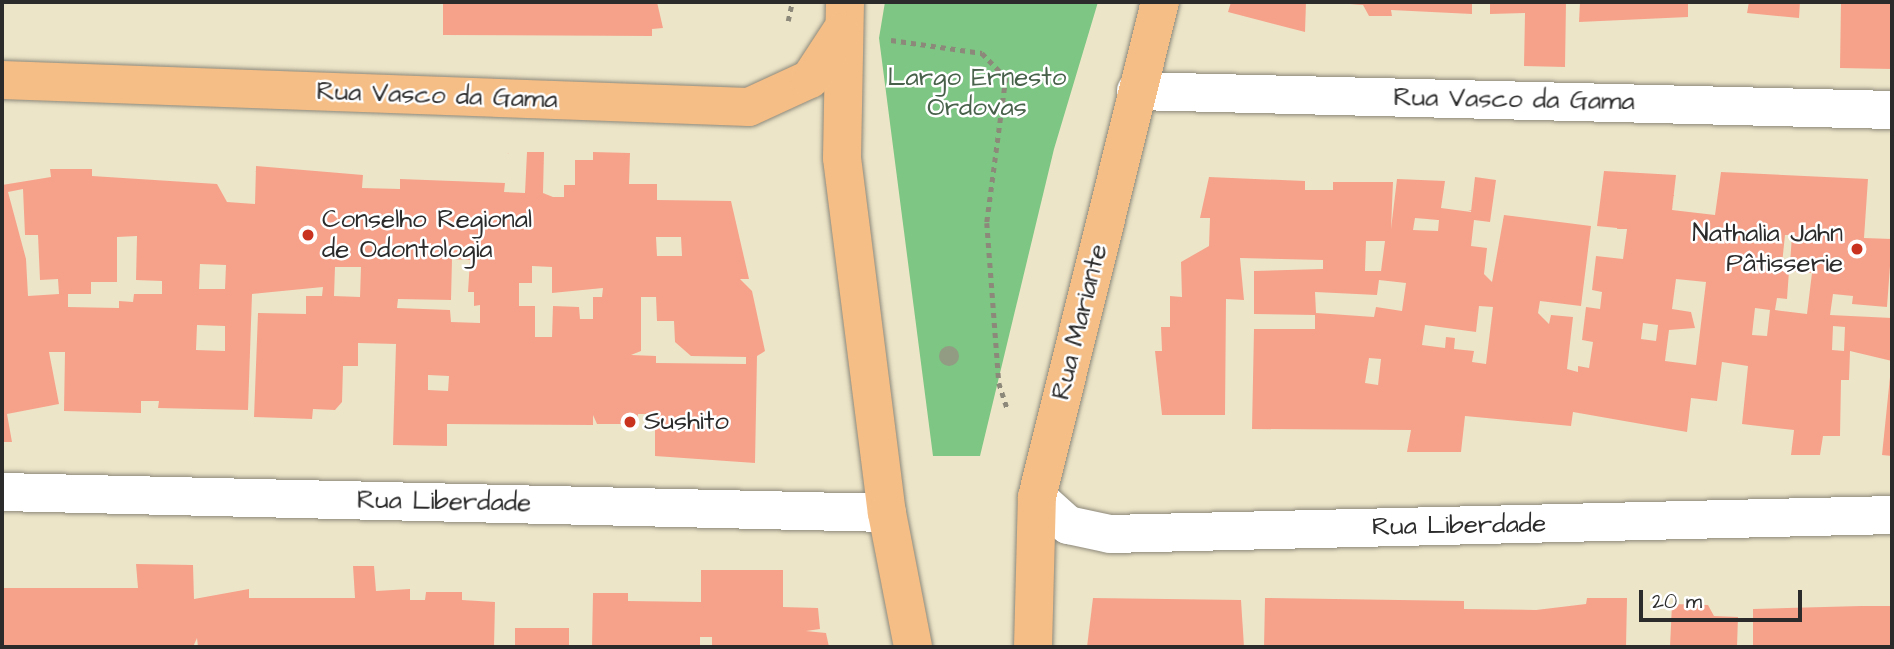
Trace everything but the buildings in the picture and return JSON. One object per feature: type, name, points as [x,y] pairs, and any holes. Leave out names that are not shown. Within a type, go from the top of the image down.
[{"type":"main road","name":"Rua Mariante","points":[[1033,647],[1037,497],[1160,2]]},
{"type":"main road","name":"Rua Vasco da Gama","points":[[2,80],[749,107],[810,79],[842,18]]},
{"type":"main road","points":[[842,18],[842,158],[887,513],[913,647]]},
{"type":"street","name":"Rua Vasco da Gama","points":[[1136,91],[1892,110]]},
{"type":"street","name":"Rua Liberdade","points":[[2,492],[887,513]]},
{"type":"street","name":"Rua Liberdade","points":[[1037,497],[1068,525],[1110,534],[1892,515]]},
{"type":"path","points":[[792,2],[787,27],[842,18],[982,53],[1006,78],[987,223],[999,383],[1012,421]]},
{"type":"green space","name":"Largo Ernesto Ordovas","points":[[885,2],[1098,2],[1054,149],[980,456],[933,456],[879,38]]},
{"type":"place","name":"Conselho Regional de Odontologia","points":[[308,235]]},
{"type":"place","name":"Nathalia Jahn Pâtisserie","points":[[1857,249]]},
{"type":"place","name":"Sushito","points":[[630,422]]}]
